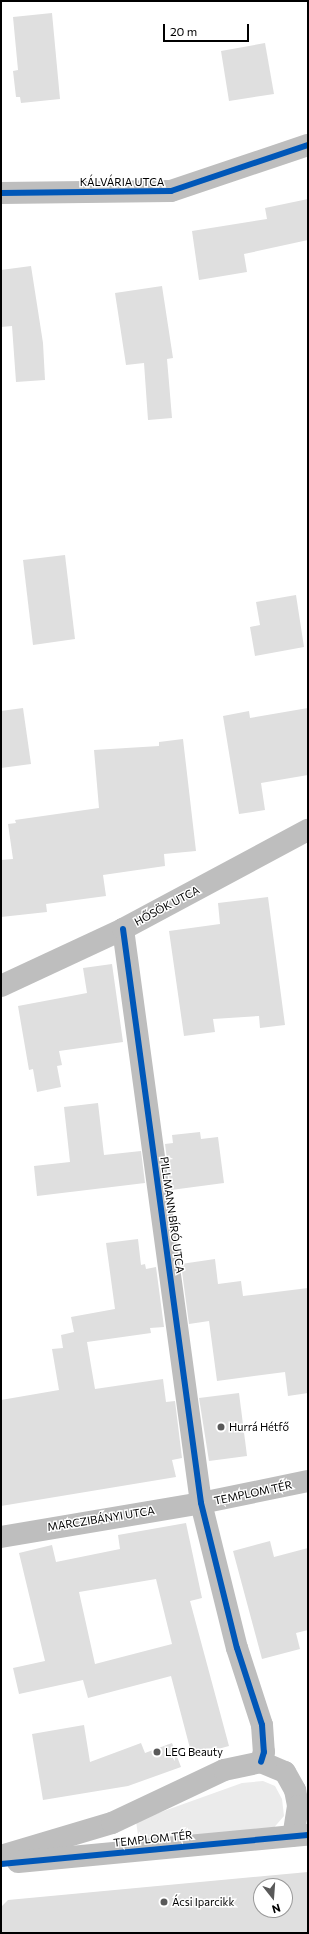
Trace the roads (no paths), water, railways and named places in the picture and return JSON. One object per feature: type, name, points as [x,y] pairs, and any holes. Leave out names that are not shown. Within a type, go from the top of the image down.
[{"type":"street","name":"KÁLVÁRIA UTCA","points":[[1,193],[171,191],[308,145]]},
{"type":"street","name":"HŐSÖK UTCA","points":[[1,986],[123,929],[308,830]]},
{"type":"street","name":"PILLMANN BÍRÓ UTCA","points":[[123,929],[201,1503]]},
{"type":"street","name":"TEMPLOM TÉR","points":[[261,1762],[264,1752],[262,1725],[237,1648],[201,1503],[308,1481]]},
{"type":"street","name":"MARCZIBÁNYI UTCA","points":[[1,1537],[201,1503]]},
{"type":"street","name":"TEMPLOM TÉR","points":[[1,1856],[112,1822],[224,1770],[261,1762],[285,1772],[294,1790],[298,1806],[300,1835],[1,1864]]},
{"type":"place","name":"Hurrá Hétfő","points":[[221,1427]]},
{"type":"place","name":"LEG Beauty","points":[[157,1752]]},
{"type":"place","name":"Ácsi Iparcikk","points":[[164,1902]]}]
